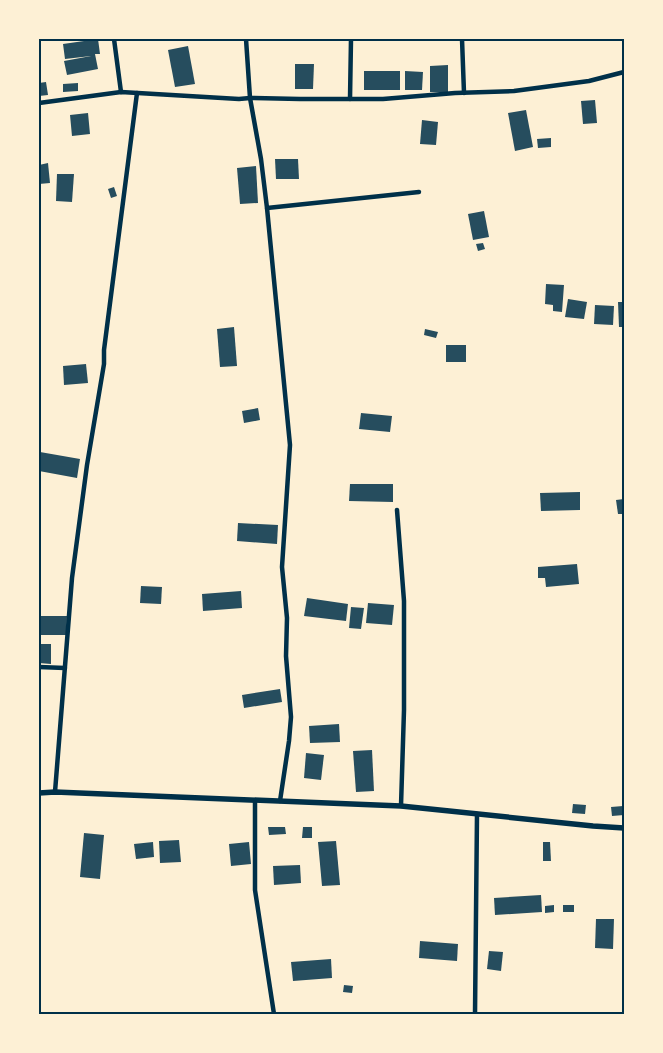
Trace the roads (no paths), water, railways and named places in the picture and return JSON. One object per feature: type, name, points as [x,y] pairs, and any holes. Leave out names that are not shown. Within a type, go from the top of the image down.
[{"type":"street","points":[[114,39],[121,92]]},
{"type":"street","points":[[246,39],[250,98],[261,159],[267,208],[290,445],[282,567],[287,618],[286,656],[291,717],[280,802]]},
{"type":"street","points":[[350,99],[351,39]]},
{"type":"street","points":[[462,39],[464,93]]},
{"type":"street","points":[[39,103],[121,92],[239,99],[383,99],[514,91],[589,81],[624,72]]},
{"type":"street","points":[[55,792],[72,578],[87,465],[104,364],[104,350],[137,93]]},
{"type":"street","points":[[267,208],[419,192]]},
{"type":"street","points":[[397,510],[404,601],[404,710],[401,806]]},
{"type":"street","points":[[39,667],[65,668]]},
{"type":"street","points":[[39,793],[55,792],[401,806],[624,828]]},
{"type":"street","points":[[255,800],[255,890],[274,1014]]},
{"type":"street","points":[[475,1014],[478,814]]}]
